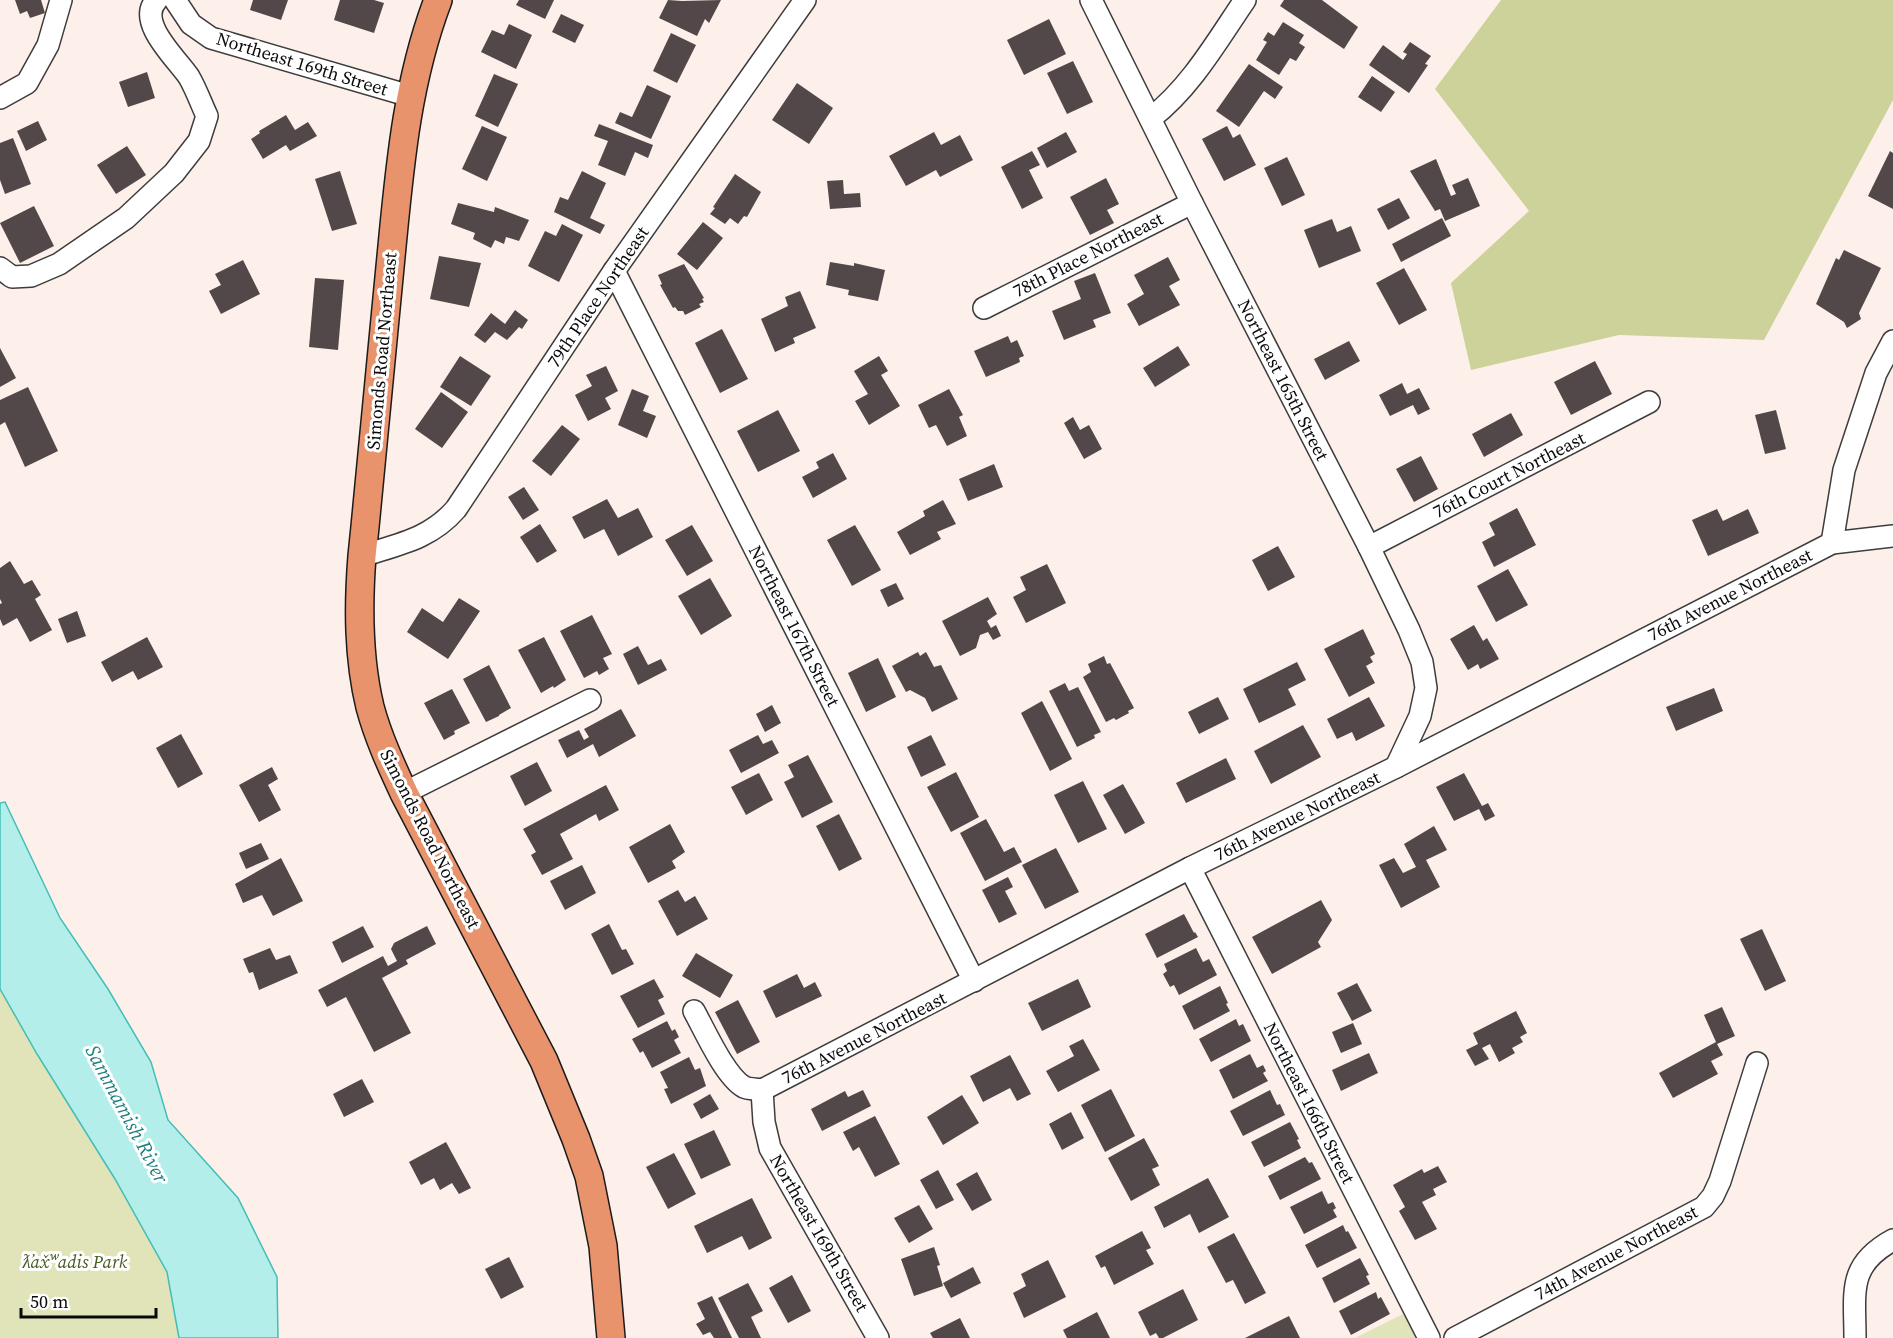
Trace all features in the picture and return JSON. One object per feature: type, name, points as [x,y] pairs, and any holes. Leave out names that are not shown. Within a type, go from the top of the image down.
[{"type":"main road","name":"Simonds Road Northeast","points":[[438,0],[424,36],[410,96],[400,168],[362,556],[359,602],[360,646],[364,679],[382,743],[404,793],[544,1061],[576,1139],[588,1176],[603,1246],[611,1338]]},
{"type":"street","points":[[0,98],[27,83],[48,45],[61,0]]},
{"type":"street","points":[[6,272],[31,276],[59,264],[126,218],[174,173],[200,141],[207,116],[190,79],[151,23],[150,12],[157,0]]},
{"type":"street","name":"Northeast 169th Street","points":[[175,0],[191,24],[212,38],[410,96]]},
{"type":"street","name":"79th Place Northeast","points":[[362,556],[429,533],[444,523],[456,509],[614,271],[805,0]]},
{"type":"street","name":"Northeast 165th Street","points":[[1090,0],[1369,547],[1422,662],[1426,688],[1420,716],[1396,767]]},
{"type":"street","points":[[1151,118],[1170,104],[1186,86],[1245,0]]},
{"type":"street","name":"78th Place Northeast","points":[[984,308],[1192,203]]},
{"type":"street","name":"Northeast 167th Street","points":[[614,271],[974,981]]},
{"type":"street","points":[[1893,341],[1876,373],[1844,470],[1832,543],[1893,536]]},
{"type":"street","name":"76th Court Northeast","points":[[1369,547],[1649,402]]},
{"type":"street","name":"76th Avenue Northeast","points":[[762,1090],[1190,868],[1396,767],[1832,543]]},
{"type":"street","points":[[404,793],[590,700]]},
{"type":"street","name":"Northeast 166th Street","points":[[1190,868],[1429,1338]]},
{"type":"street","points":[[694,1011],[715,1051],[731,1075],[744,1087],[762,1090]]},
{"type":"street","name":"74th Avenue Northeast","points":[[1455,1338],[1704,1207],[1713,1196],[1720,1181],[1757,1063]]},
{"type":"street","name":"Northeast 169th Street","points":[[762,1090],[764,1122],[770,1148],[879,1338]]},
{"type":"street","points":[[1855,1338],[1855,1284],[1858,1273],[1875,1251],[1893,1240]]},
{"type":"green space","points":[[1501,0],[1893,0],[1893,100],[1764,340],[1619,335],[1471,370],[1451,283],[1529,211],[1435,89]]},
{"type":"green space","name":"ƛ̕ax̌ʷadis Park","points":[[0,989],[37,1054],[115,1179],[167,1272],[179,1338],[0,1338]]},
{"type":"green space","points":[[1403,1314],[1415,1338],[1355,1338]]},
{"type":"water","name":"Sammamish River","points":[[5,802],[60,918],[108,989],[151,1062],[168,1120],[238,1198],[277,1277],[278,1338],[179,1338],[167,1272],[115,1179],[37,1054],[0,989],[0,803]]},
{"type":"building","points":[[15,0],[41,0],[45,13],[30,18],[27,11],[20,14]]},
{"type":"building","points":[[253,0],[288,0],[281,20],[250,10]]},
{"type":"building","points":[[340,0],[374,0],[384,3],[374,33],[334,20]]},
{"type":"building","points":[[519,0],[554,0],[545,19],[516,5]]},
{"type":"building","points":[[668,0],[721,0],[709,23],[705,19],[697,36],[659,18]]},
{"type":"building","points":[[1284,0],[1322,0],[1358,27],[1344,49],[1280,6]]},
{"type":"building","points":[[561,14],[584,25],[575,43],[552,32]]},
{"type":"building","points":[[1049,19],[1066,54],[1024,75],[1007,40]]},
{"type":"building","points":[[1283,22],[1304,35],[1299,43],[1305,47],[1296,61],[1290,58],[1279,75],[1256,60],[1267,42],[1263,40],[1268,32],[1274,36]]},
{"type":"building","points":[[509,24],[532,35],[516,69],[481,52],[492,30],[504,35]]},
{"type":"building","points":[[671,33],[696,45],[677,83],[653,71]]},
{"type":"building","points":[[1410,42],[1431,56],[1425,64],[1428,65],[1409,93],[1369,65],[1383,45],[1403,60],[1407,54],[1403,52]]},
{"type":"building","points":[[1073,61],[1093,102],[1067,114],[1047,73]]},
{"type":"building","points":[[1249,64],[1283,87],[1275,99],[1264,91],[1239,127],[1216,111]]},
{"type":"building","points":[[147,72],[155,98],[128,107],[119,82]]},
{"type":"building","points":[[494,74],[518,84],[498,127],[475,116]]},
{"type":"building","points":[[1372,76],[1395,92],[1381,112],[1358,97]]},
{"type":"building","points":[[797,83],[833,108],[809,144],[772,120]]},
{"type":"building","points":[[647,85],[671,96],[651,139],[615,123],[620,112],[632,117]]},
{"type":"building","points":[[286,115],[295,130],[308,122],[317,136],[290,151],[286,145],[263,159],[251,139],[260,133],[259,131]]},
{"type":"building","points":[[38,121],[47,140],[26,151],[17,131]]},
{"type":"building","points":[[599,124],[653,145],[648,158],[635,152],[625,176],[598,165],[608,141],[594,136]]},
{"type":"building","points":[[482,126],[507,137],[487,181],[462,169]]},
{"type":"building","points":[[1227,126],[1233,138],[1240,134],[1256,165],[1224,181],[1202,139]]},
{"type":"building","points":[[934,132],[941,145],[960,135],[973,160],[940,177],[936,170],[906,186],[889,156]]},
{"type":"building","points":[[1066,132],[1077,152],[1047,168],[1037,148]]},
{"type":"building","points":[[13,138],[31,184],[5,194],[0,180],[0,143]]},
{"type":"building","points":[[127,146],[146,175],[116,194],[97,165]]},
{"type":"building","points":[[1032,151],[1040,165],[1029,170],[1043,198],[1022,209],[1001,167]]},
{"type":"building","points":[[1890,151],[1893,153],[1893,209],[1868,196]]},
{"type":"building","points":[[1287,157],[1305,195],[1282,206],[1264,168]]},
{"type":"building","points":[[1436,159],[1451,196],[1456,194],[1452,185],[1468,178],[1480,206],[1445,221],[1440,209],[1435,211],[1410,171]]},
{"type":"building","points":[[340,171],[357,224],[332,231],[315,179]]},
{"type":"building","points":[[582,171],[606,183],[590,218],[605,225],[600,234],[554,212],[560,197],[568,200]]},
{"type":"building","points":[[735,174],[761,192],[747,217],[744,216],[738,224],[730,218],[725,224],[710,214]]},
{"type":"building","points":[[1106,178],[1119,204],[1107,210],[1114,223],[1090,235],[1070,197]]},
{"type":"building","points":[[843,180],[844,194],[860,193],[861,207],[830,209],[827,181]]},
{"type":"building","points":[[1399,198],[1410,218],[1388,230],[1377,209]]},
{"type":"building","points":[[458,203],[494,212],[495,207],[529,220],[519,241],[506,237],[504,244],[495,240],[491,248],[473,239],[475,233],[451,224]]},
{"type":"building","points":[[34,206],[54,246],[20,263],[0,223]]},
{"type":"building","points":[[1442,218],[1451,236],[1401,262],[1392,244]]},
{"type":"building","points":[[1332,219],[1337,232],[1351,226],[1361,251],[1319,268],[1304,230]]},
{"type":"building","points":[[703,222],[723,238],[697,270],[677,254]]},
{"type":"building","points":[[562,224],[583,235],[559,282],[528,266],[545,231],[556,236]]},
{"type":"building","points":[[1844,250],[1881,268],[1859,313],[1861,319],[1847,328],[1844,322],[1816,304],[1836,258],[1839,260]]},
{"type":"building","points":[[439,256],[481,263],[469,307],[430,299]]},
{"type":"building","points":[[1168,257],[1180,280],[1169,286],[1180,305],[1139,326],[1127,304],[1144,294],[1134,275]]},
{"type":"building","points":[[243,260],[260,294],[221,314],[209,291],[221,285],[215,274]]},
{"type":"building","points":[[830,262],[854,266],[854,263],[885,270],[878,301],[848,295],[849,290],[826,285]]},
{"type":"building","points":[[684,264],[704,298],[702,299],[704,302],[699,304],[701,307],[685,315],[683,311],[673,308],[660,285],[662,284],[658,275]]},
{"type":"building","points":[[1404,268],[1427,310],[1399,325],[1376,283]]},
{"type":"building","points":[[1095,273],[1111,313],[1093,320],[1096,327],[1064,340],[1052,311],[1081,299],[1074,281]]},
{"type":"building","points":[[315,278],[344,280],[338,350],[309,347]]},
{"type":"building","points":[[800,291],[816,328],[793,338],[795,343],[775,352],[761,319],[788,306],[785,297]]},
{"type":"building","points":[[515,310],[528,320],[522,329],[519,327],[507,340],[495,332],[485,343],[474,335],[491,313],[505,324]]},
{"type":"building","points":[[722,329],[748,379],[720,393],[695,343]]},
{"type":"building","points":[[1008,336],[1011,343],[1017,340],[1024,356],[1019,358],[1020,362],[986,377],[974,351]]},
{"type":"building","points":[[1349,341],[1360,361],[1325,380],[1314,359]]},
{"type":"building","points":[[1178,346],[1190,365],[1155,387],[1143,368]]},
{"type":"building","points":[[0,348],[16,378],[0,387]]},
{"type":"building","points":[[460,356],[491,376],[471,406],[440,387]]},
{"type":"building","points":[[879,356],[888,371],[881,375],[900,406],[869,425],[855,401],[868,394],[854,371]]},
{"type":"building","points":[[1595,361],[1612,394],[1571,415],[1554,382]]},
{"type":"building","points":[[606,366],[618,391],[605,398],[611,409],[588,421],[575,395],[592,386],[586,375]]},
{"type":"building","points":[[1402,383],[1407,394],[1419,388],[1430,409],[1418,415],[1413,405],[1390,416],[1379,395]]},
{"type":"building","points":[[28,387],[58,451],[25,467],[5,422],[0,425],[0,400]]},
{"type":"building","points":[[632,389],[649,396],[643,411],[656,416],[647,438],[618,425]]},
{"type":"building","points":[[949,389],[963,415],[959,417],[967,436],[947,446],[936,425],[929,428],[918,405]]},
{"type":"building","points":[[441,392],[468,412],[442,448],[415,429]]},
{"type":"building","points":[[778,410],[800,451],[758,472],[737,431]]},
{"type":"building","points":[[1776,410],[1786,449],[1765,454],[1755,415]]},
{"type":"building","points":[[1511,413],[1523,435],[1484,457],[1472,434]]},
{"type":"building","points":[[1073,417],[1080,430],[1089,425],[1102,449],[1084,459],[1064,423]]},
{"type":"building","points":[[562,425],[580,439],[551,476],[532,461]]},
{"type":"building","points":[[833,453],[847,479],[813,498],[802,477],[819,468],[816,462]]},
{"type":"building","points":[[1421,456],[1438,489],[1414,502],[1396,469]]},
{"type":"building","points":[[994,464],[1003,487],[968,501],[959,479]]},
{"type":"building","points":[[524,487],[539,510],[523,520],[508,497]]},
{"type":"building","points":[[607,499],[618,518],[638,508],[653,537],[618,556],[604,529],[584,539],[572,517]]},
{"type":"building","points":[[943,500],[956,524],[937,532],[941,539],[910,555],[897,532],[925,516],[923,511]]},
{"type":"building","points":[[1517,508],[1536,545],[1494,567],[1482,542],[1495,535],[1489,523]]},
{"type":"building","points":[[1717,509],[1723,521],[1748,509],[1759,533],[1708,556],[1692,520]]},
{"type":"building","points":[[540,524],[557,551],[537,563],[520,537]]},
{"type":"building","points":[[692,525],[713,561],[687,576],[665,540]]},
{"type":"building","points":[[855,525],[881,570],[852,586],[827,540]]},
{"type":"building","points":[[1278,546],[1295,577],[1268,591],[1252,560]]},
{"type":"building","points":[[10,561],[24,584],[32,580],[41,595],[35,599],[52,630],[30,642],[17,618],[3,626],[0,619],[0,604],[2,603],[0,568]]},
{"type":"building","points":[[1047,564],[1066,603],[1026,623],[1013,597],[1026,590],[1020,577]]},
{"type":"building","points":[[1508,569],[1528,605],[1496,622],[1477,586]]},
{"type":"building","points":[[710,578],[732,616],[701,635],[678,596]]},
{"type":"building","points":[[896,583],[904,599],[888,607],[880,590]]},
{"type":"building","points":[[988,597],[997,614],[987,621],[991,628],[996,625],[1001,636],[993,640],[988,632],[980,635],[976,648],[960,656],[942,621]]},
{"type":"building","points":[[459,598],[480,611],[448,659],[407,632],[422,608],[443,622]]},
{"type":"building","points":[[77,611],[86,636],[67,643],[58,619]]},
{"type":"building","points":[[592,615],[612,654],[603,658],[609,669],[599,675],[597,671],[584,678],[560,631]]},
{"type":"building","points":[[1474,625],[1483,641],[1487,638],[1499,659],[1480,669],[1478,664],[1468,670],[1450,639]]},
{"type":"building","points":[[1363,629],[1375,654],[1370,657],[1373,662],[1366,666],[1375,683],[1349,697],[1324,649]]},
{"type":"building","points":[[147,637],[163,667],[138,680],[133,671],[112,682],[101,662]]},
{"type":"building","points":[[544,637],[566,680],[541,693],[518,650]]},
{"type":"building","points":[[638,646],[648,665],[661,659],[667,670],[638,685],[623,654]]},
{"type":"building","points":[[918,652],[920,656],[926,652],[934,667],[941,665],[958,699],[932,712],[925,698],[910,690],[906,692],[892,666]]},
{"type":"building","points":[[1104,656],[1134,708],[1116,720],[1114,718],[1106,722],[1083,677],[1091,672],[1088,664]]},
{"type":"building","points":[[878,658],[896,697],[866,712],[848,673]]},
{"type":"building","points":[[1297,662],[1306,680],[1288,689],[1296,705],[1259,723],[1243,689]]},
{"type":"building","points":[[489,665],[511,708],[486,722],[463,679]]},
{"type":"building","points":[[1065,683],[1069,691],[1078,687],[1101,732],[1094,735],[1095,738],[1077,747],[1049,691]]},
{"type":"building","points":[[1714,688],[1723,711],[1676,731],[1666,707]]},
{"type":"building","points":[[452,689],[470,723],[454,731],[455,734],[444,740],[424,703]]},
{"type":"building","points":[[1218,697],[1229,719],[1199,734],[1188,712]]},
{"type":"building","points":[[1369,697],[1385,726],[1356,741],[1352,732],[1337,739],[1327,719]]},
{"type":"building","points":[[1042,701],[1072,759],[1050,771],[1021,713]]},
{"type":"building","points":[[772,705],[781,723],[765,732],[756,714]]},
{"type":"building","points":[[621,709],[636,736],[599,757],[593,744],[567,758],[558,740],[579,730],[584,740],[589,737],[584,729]]},
{"type":"building","points":[[1303,725],[1321,757],[1271,784],[1254,751]]},
{"type":"building","points":[[181,734],[203,774],[178,788],[156,748]]},
{"type":"building","points":[[758,735],[763,744],[772,740],[779,753],[741,773],[729,750]]},
{"type":"building","points":[[931,735],[946,765],[921,777],[907,747]]},
{"type":"building","points":[[808,755],[833,802],[802,818],[784,782],[794,777],[788,765]]},
{"type":"building","points":[[1226,758],[1236,779],[1186,803],[1176,783]]},
{"type":"building","points":[[537,762],[552,791],[525,806],[510,776]]},
{"type":"building","points":[[272,767],[278,779],[268,785],[281,810],[259,822],[239,785]]},
{"type":"building","points":[[956,772],[979,817],[951,832],[927,787]]},
{"type":"building","points":[[759,773],[773,800],[746,815],[731,787]]},
{"type":"building","points":[[1464,773],[1482,806],[1488,803],[1495,816],[1485,821],[1479,809],[1454,821],[1436,787]]},
{"type":"building","points":[[1083,781],[1107,829],[1078,843],[1054,795]]},
{"type":"building","points":[[1123,784],[1145,823],[1125,834],[1103,795]]},
{"type":"building","points":[[606,785],[619,810],[599,821],[596,814],[560,834],[573,859],[542,875],[531,855],[536,852],[523,829]]},
{"type":"building","points":[[839,814],[862,859],[839,871],[816,826]]},
{"type":"building","points":[[986,819],[1004,852],[1014,847],[1022,862],[985,881],[960,833]]},
{"type":"building","points":[[670,824],[685,852],[672,861],[676,868],[648,883],[629,847]]},
{"type":"building","points":[[1434,826],[1447,850],[1426,860],[1440,887],[1401,908],[1379,865],[1394,858],[1403,873],[1416,867],[1404,844]]},
{"type":"building","points":[[261,843],[269,859],[246,869],[239,853]]},
{"type":"building","points":[[1056,848],[1079,892],[1045,909],[1022,865]]},
{"type":"building","points":[[281,858],[303,901],[273,916],[262,895],[243,903],[235,884]]},
{"type":"building","points":[[582,865],[596,893],[565,910],[550,881]]},
{"type":"building","points":[[1008,877],[1013,887],[1005,891],[1017,914],[999,923],[982,890]]},
{"type":"building","points":[[678,890],[685,902],[695,896],[708,919],[677,936],[658,901]]},
{"type":"building","points":[[1321,900],[1332,920],[1318,942],[1321,947],[1272,974],[1252,937]]},
{"type":"building","points":[[1184,914],[1198,937],[1157,958],[1145,934]]},
{"type":"building","points":[[609,924],[622,950],[626,949],[634,964],[612,975],[591,934]]},
{"type":"building","points":[[363,926],[374,947],[342,963],[332,942]]},
{"type":"building","points":[[427,926],[436,944],[406,960],[408,964],[382,978],[411,1033],[374,1052],[346,997],[327,1007],[318,990],[383,956],[388,966],[397,961],[391,949],[394,943]]},
{"type":"building","points":[[1762,929],[1786,981],[1765,991],[1740,939]]},
{"type":"building","points":[[270,948],[276,960],[290,955],[298,973],[259,990],[253,972],[249,973],[243,959]]},
{"type":"building","points":[[1196,948],[1203,962],[1209,959],[1217,975],[1179,995],[1174,985],[1170,987],[1163,974],[1167,971],[1164,964]]},
{"type":"building","points":[[696,953],[733,975],[720,998],[682,976]]},
{"type":"building","points":[[797,974],[804,988],[815,982],[822,996],[776,1018],[763,991]]},
{"type":"building","points":[[654,979],[664,997],[658,1000],[665,1014],[638,1028],[620,996]]},
{"type":"building","points":[[1078,979],[1091,1007],[1042,1031],[1028,1003]]},
{"type":"building","points":[[1357,983],[1372,1011],[1352,1021],[1337,993]]},
{"type":"building","points":[[1220,986],[1230,1011],[1194,1030],[1182,1006]]},
{"type":"building","points":[[738,1000],[760,1042],[737,1054],[715,1012]]},
{"type":"building","points":[[1722,1007],[1735,1036],[1717,1044],[1723,1055],[1711,1061],[1718,1074],[1673,1098],[1659,1073],[1716,1042],[1704,1015]]},
{"type":"building","points":[[1516,1011],[1527,1033],[1520,1037],[1523,1042],[1512,1048],[1515,1053],[1499,1062],[1490,1044],[1482,1048],[1489,1059],[1475,1066],[1466,1050],[1478,1044],[1473,1033]]},
{"type":"building","points":[[1236,1019],[1239,1026],[1243,1024],[1251,1041],[1211,1062],[1199,1039]]},
{"type":"building","points":[[667,1021],[672,1031],[675,1029],[679,1037],[674,1040],[681,1053],[652,1068],[643,1051],[640,1053],[632,1039]]},
{"type":"building","points":[[1353,1023],[1362,1044],[1341,1053],[1332,1032]]},
{"type":"building","points":[[1083,1039],[1100,1070],[1058,1092],[1046,1071],[1074,1056],[1069,1046]]},
{"type":"building","points":[[1369,1053],[1378,1073],[1341,1091],[1332,1070]]},
{"type":"building","points":[[1250,1054],[1257,1068],[1263,1065],[1266,1071],[1263,1073],[1268,1081],[1233,1099],[1219,1070]]},
{"type":"building","points":[[1010,1055],[1031,1094],[1017,1101],[1010,1088],[983,1102],[970,1076]]},
{"type":"building","points":[[689,1057],[695,1070],[700,1068],[706,1086],[671,1104],[664,1089],[668,1088],[660,1072]]},
{"type":"building","points":[[362,1079],[374,1102],[344,1117],[333,1094]]},
{"type":"building","points":[[1111,1089],[1135,1136],[1105,1152],[1081,1105]]},
{"type":"building","points":[[863,1090],[871,1106],[822,1131],[811,1109],[845,1091],[848,1097]]},
{"type":"building","points":[[1270,1090],[1285,1115],[1243,1136],[1230,1111]]},
{"type":"building","points":[[710,1094],[719,1109],[701,1119],[693,1104]]},
{"type":"building","points":[[962,1095],[979,1123],[943,1145],[927,1117]]},
{"type":"building","points":[[1071,1112],[1084,1138],[1062,1150],[1049,1124]]},
{"type":"building","points":[[875,1116],[900,1164],[875,1177],[859,1147],[853,1151],[843,1132]]},
{"type":"building","points":[[1290,1122],[1301,1148],[1264,1167],[1251,1142]]},
{"type":"building","points":[[714,1130],[731,1165],[701,1179],[684,1144]]},
{"type":"building","points":[[1144,1138],[1159,1166],[1152,1169],[1160,1185],[1131,1201],[1108,1158]]},
{"type":"building","points":[[446,1142],[471,1188],[459,1194],[452,1183],[440,1190],[434,1178],[421,1185],[409,1162]]},
{"type":"building","points":[[674,1153],[696,1194],[668,1209],[646,1167]]},
{"type":"building","points":[[1305,1157],[1309,1163],[1312,1162],[1321,1179],[1280,1200],[1268,1176]]},
{"type":"building","points":[[1438,1166],[1447,1182],[1433,1189],[1436,1195],[1422,1202],[1437,1229],[1415,1240],[1399,1211],[1405,1207],[1393,1185],[1422,1169],[1424,1173]]},
{"type":"building","points":[[938,1170],[954,1200],[936,1209],[920,1180]]},
{"type":"building","points":[[977,1172],[992,1200],[972,1211],[956,1184]]},
{"type":"building","points":[[1208,1178],[1229,1217],[1199,1233],[1190,1214],[1164,1228],[1154,1207]]},
{"type":"building","points":[[1322,1191],[1328,1204],[1333,1202],[1336,1208],[1333,1210],[1337,1217],[1304,1234],[1290,1207]]},
{"type":"building","points":[[752,1198],[772,1238],[749,1250],[742,1236],[707,1253],[694,1226]]},
{"type":"building","points":[[919,1205],[933,1229],[909,1243],[894,1218]]},
{"type":"building","points":[[1343,1225],[1357,1248],[1317,1268],[1305,1245]]},
{"type":"building","points":[[1142,1231],[1151,1248],[1146,1250],[1154,1264],[1114,1285],[1105,1266],[1101,1268],[1095,1256]]},
{"type":"building","points":[[1234,1233],[1266,1293],[1245,1304],[1233,1280],[1226,1283],[1207,1247]]},
{"type":"building","points":[[934,1247],[943,1286],[914,1296],[901,1259]]},
{"type":"building","points":[[509,1257],[524,1287],[501,1299],[485,1269]]},
{"type":"building","points":[[1360,1258],[1369,1275],[1366,1276],[1370,1284],[1334,1303],[1322,1278]]},
{"type":"building","points":[[1048,1260],[1066,1297],[1024,1318],[1013,1293],[1026,1286],[1021,1274]]},
{"type":"building","points":[[973,1267],[981,1283],[951,1298],[943,1283]]},
{"type":"building","points":[[792,1275],[811,1311],[788,1323],[769,1288]]},
{"type":"building","points":[[748,1283],[763,1311],[751,1317],[761,1338],[739,1338],[718,1298]]},
{"type":"building","points":[[1183,1289],[1198,1320],[1163,1338],[1159,1338],[1156,1333],[1150,1336],[1138,1312]]},
{"type":"building","points":[[1376,1292],[1378,1299],[1381,1297],[1390,1314],[1351,1335],[1339,1311]]},
{"type":"building","points":[[712,1296],[732,1338],[714,1338],[710,1332],[703,1335],[696,1324],[705,1319],[697,1303]]},
{"type":"building","points":[[1097,1312],[1110,1338],[1067,1338],[1063,1330]]},
{"type":"building","points":[[1289,1316],[1300,1338],[1245,1338]]},
{"type":"building","points":[[960,1318],[970,1338],[933,1338],[930,1333]]}]
